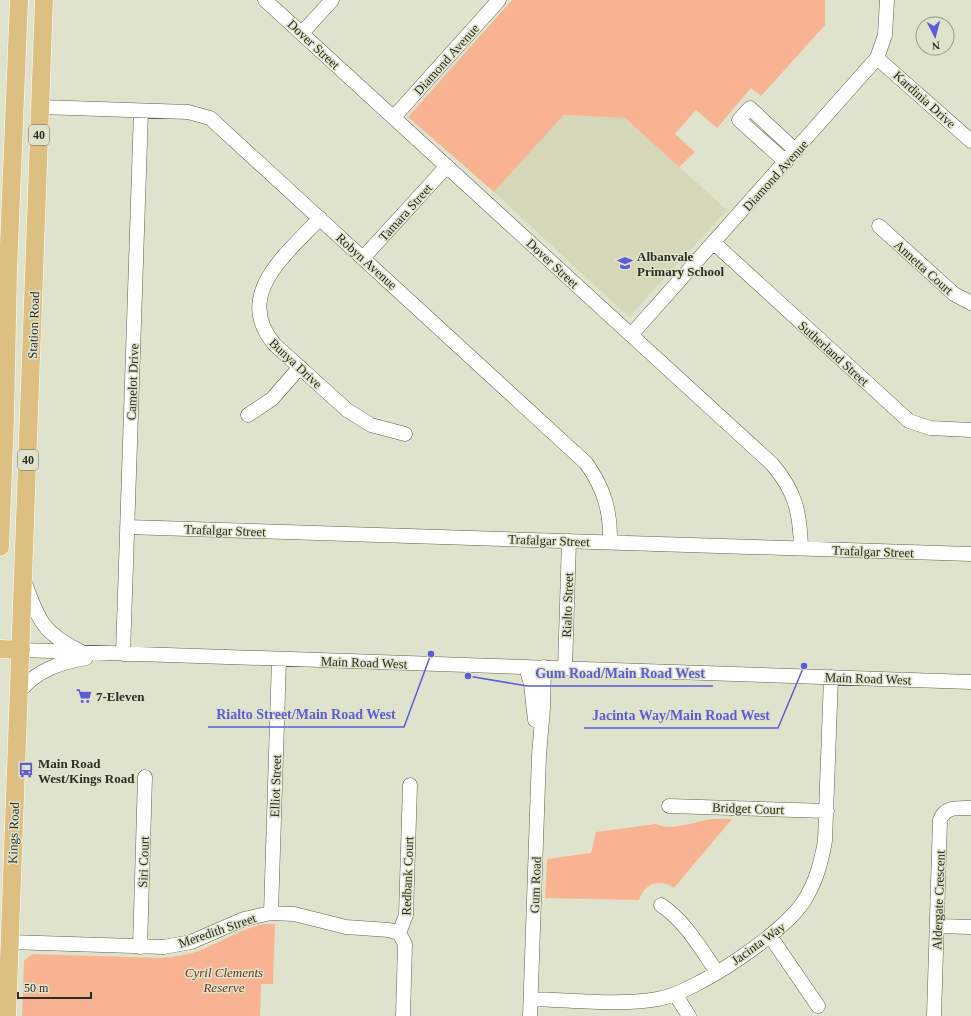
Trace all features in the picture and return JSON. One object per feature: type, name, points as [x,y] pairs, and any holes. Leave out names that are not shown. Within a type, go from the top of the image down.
[{"type":"main road","name":"Station Road","points":[[0,547],[6,418],[4,270],[19,0]]},
{"type":"main road","name":"Station Road","points":[[20,650],[44,0]]},
{"type":"main road","points":[[4,270],[35,270]]},
{"type":"main road","points":[[0,649],[20,650]]},
{"type":"main road","name":"Kings Road","points":[[7,1016],[4,942],[19,692],[20,650]]},
{"type":"street","name":"Dover Street","points":[[265,0],[764,457],[781,475],[791,491],[797,507],[801,527],[801,548]]},
{"type":"street","points":[[302,33],[332,0]]},
{"type":"street","name":"Diamond Avenue","points":[[394,117],[498,0]]},
{"type":"street","name":"Diamond Avenue","points":[[631,335],[877,58],[885,35],[887,0]]},
{"type":"street","name":"Kardinia Drive","points":[[877,58],[971,141]]},
{"type":"street","name":"Robyn Avenue","points":[[40,107],[188,112],[210,118],[586,463],[600,485],[605,498],[610,525],[610,542]]},
{"type":"street","points":[[786,162],[739,120],[750,108],[796,151]]},
{"type":"street","name":"Camelot Drive","points":[[123,654],[141,111]]},
{"type":"street","name":"Tamara Street","points":[[363,258],[447,166]]},
{"type":"street","name":"Bunya Drive","points":[[320,218],[269,275],[260,295],[260,316],[268,336],[300,368],[347,410],[359,418],[384,429],[405,434]]},
{"type":"street","name":"Annetta Court","points":[[880,226],[954,294],[971,303]]},
{"type":"street","name":"Sutherland Street","points":[[714,243],[905,417],[918,425],[930,428],[971,430]]},
{"type":"street","points":[[248,415],[272,400],[300,368]]},
{"type":"street","name":"Trafalgar Street","points":[[127,527],[971,554]]},
{"type":"street","name":"Rialto Street","points":[[565,668],[569,541]]},
{"type":"street","points":[[23,577],[35,610],[42,624],[61,640],[84,652]]},
{"type":"street","name":"Main Road West","points":[[20,650],[971,682]]},
{"type":"street","points":[[19,692],[32,677],[48,668],[73,660],[108,654]]},
{"type":"street","name":"Elliot Street","points":[[271,913],[279,659]]},
{"type":"street","name":"Gum Road","points":[[526,667],[531,684],[539,754]]},
{"type":"street","name":"Gum Road","points":[[530,1016],[539,754],[543,708],[544,668]]},
{"type":"street","name":"Jacinta Way","points":[[531,999],[630,1002],[655,999],[675,994],[717,972],[770,936],[793,916],[814,885],[821,865],[825,841],[831,677]]},
{"type":"street","name":"Siri Court","points":[[140,947],[145,777]]},
{"type":"street","name":"Redbank Court","points":[[403,1016],[405,944],[399,933],[406,915],[410,785]]},
{"type":"street","name":"Bridget Court","points":[[669,806],[827,811]]},
{"type":"street","name":"Aldergate Crescent","points":[[934,1016],[936,926],[942,815],[952,808],[971,808]]},
{"type":"street","points":[[661,905],[680,920],[717,972]]},
{"type":"street","name":"Meredith Street","points":[[4,942],[140,947],[178,945],[203,937],[244,919],[271,913],[294,914],[346,927],[389,930],[399,933]]},
{"type":"street","points":[[936,926],[971,927]]},
{"type":"street","points":[[770,936],[818,1006]]},
{"type":"street","points":[[675,994],[689,1016]]},
{"type":"shaded area","name":"Albanvale Primary School","points":[[564,115],[625,118],[727,210],[629,317],[494,192]]},
{"type":"green space","points":[[512,0],[825,0],[825,25],[761,96],[751,88],[717,128],[696,110],[675,134],[695,152],[679,167],[625,118],[564,115],[494,192],[408,117]]},
{"type":"green space","points":[[712,819],[732,819],[674,888],[663,883],[653,884],[641,894],[639,900],[545,898],[547,859],[591,853],[596,832],[656,824],[669,827]]},
{"type":"green space","name":"Cyril Clements Reserve","points":[[264,924],[275,924],[273,984],[261,984],[260,1016],[22,1016],[24,961],[32,954],[161,958],[171,957],[198,951],[239,932]]},
{"type":"place","name":"Albanvale Primary School","points":[[625,263]]},
{"type":"place","name":"Rialto Street/Main Road West","points":[[431,654]]},
{"type":"place","name":"Jacinta Way/Main Road West","points":[[804,666]]},
{"type":"place","name":"Gum Road/Main Road West","points":[[468,676]]},
{"type":"place","name":"7-Eleven","points":[[84,696]]},
{"type":"place","name":"Main Road West/Kings Road","points":[[26,770]]}]
